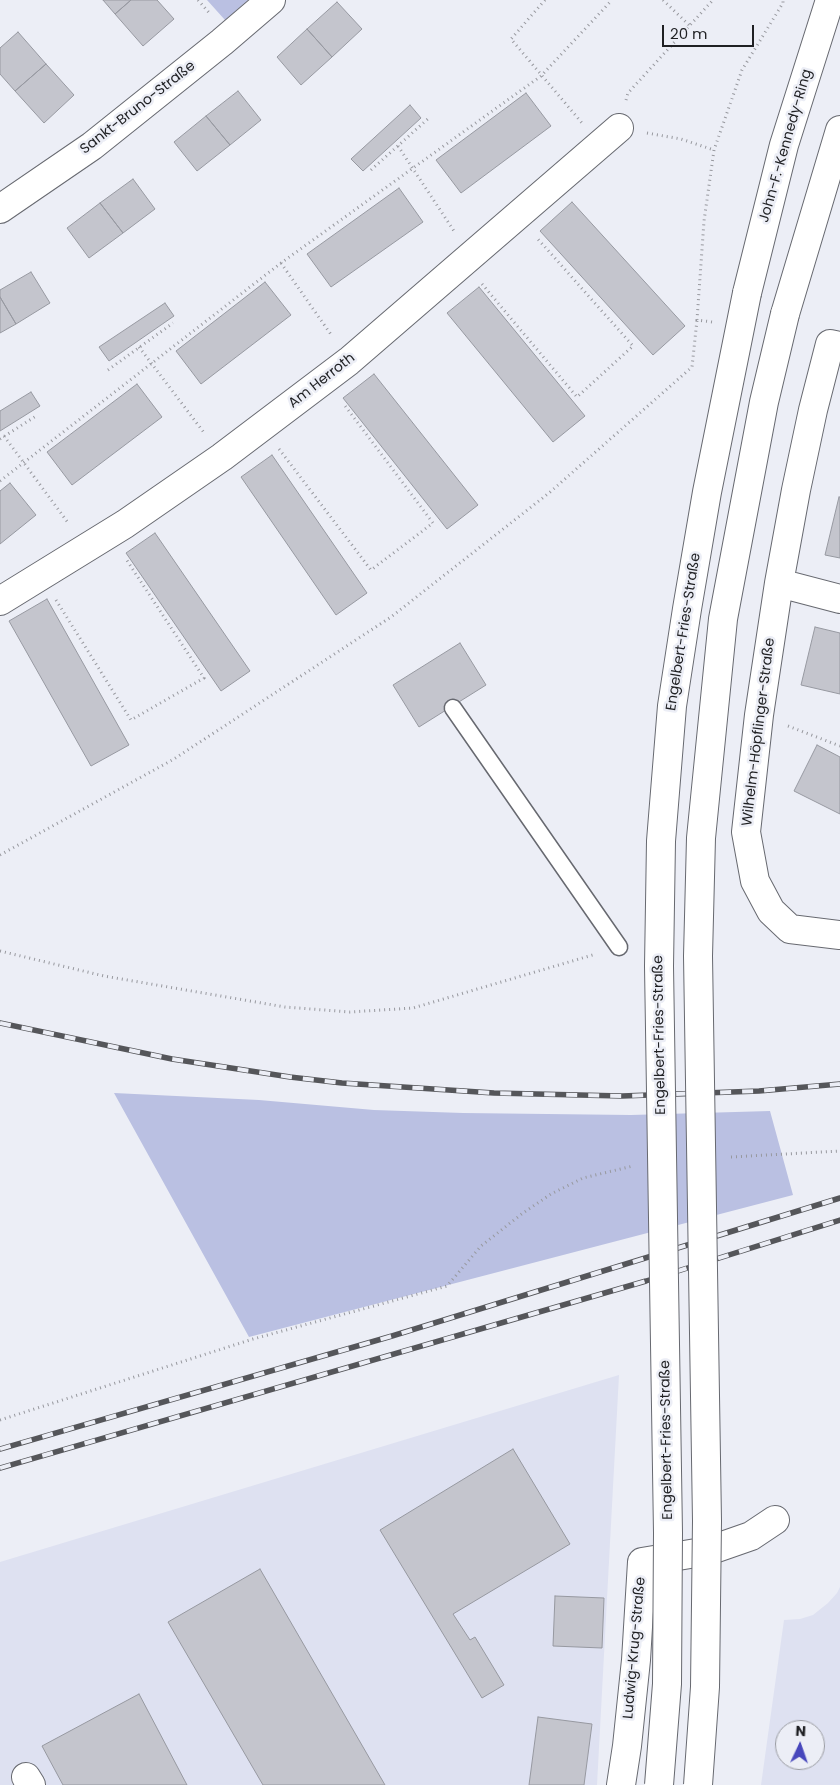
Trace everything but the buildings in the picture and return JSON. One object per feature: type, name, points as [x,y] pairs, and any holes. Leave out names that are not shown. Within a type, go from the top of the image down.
[{"type":"main road","name":"Sankt-Bruno-Straße","points":[[0,209],[92,146],[222,42],[271,0]]},
{"type":"main road","name":"John-F.-Kennedy-Ring","points":[[747,293],[784,145],[830,0]]},
{"type":"main road","name":"Am Herroth","points":[[0,601],[109,534],[222,457],[350,360],[619,128]]},
{"type":"main road","points":[[698,1785],[705,1687],[707,1531],[698,956],[700,838],[723,619],[764,402],[784,314],[840,130]]},
{"type":"main road","name":"Engelbert-Fries-Straße","points":[[659,1785],[667,1684],[668,1543],[659,966],[661,841],[672,706],[687,609],[712,464],[747,293]]},
{"type":"main road","name":"Wilhelm-Höpflinger-Straße","points":[[835,345],[808,437],[779,584],[759,715],[746,832],[756,881],[771,911],[790,929],[840,935]]},
{"type":"main road","points":[[779,584],[840,599]]},
{"type":"main road","name":"Ludwig-Krug-Straße","points":[[621,1785],[636,1660],[642,1562],[708,1551],[750,1536],[775,1520]]},
{"type":"lane","points":[[453,708],[619,947]]},
{"type":"path","points":[[545,0],[511,39],[582,124],[619,128],[681,139],[714,150]]},
{"type":"path","points":[[0,481],[281,263],[541,76],[612,0]]},
{"type":"path","points":[[663,0],[690,26]]},
{"type":"path","points":[[619,128],[628,93],[713,0]]},
{"type":"path","points":[[0,856],[174,759],[391,617],[549,493],[692,367],[704,221],[714,150],[742,70],[783,0]]},
{"type":"path","points":[[371,170],[430,117]]},
{"type":"path","points":[[398,146],[468,259],[577,397],[633,346],[518,216]]},
{"type":"path","points":[[281,263],[350,360]]},
{"type":"path","points":[[697,320],[716,323]]},
{"type":"path","points":[[108,370],[173,323]]},
{"type":"path","points":[[139,347],[222,457]]},
{"type":"path","points":[[262,427],[371,570],[433,523],[325,379]]},
{"type":"path","points":[[0,439],[36,416]]},
{"type":"path","points":[[4,436],[86,548]]},
{"type":"path","points":[[41,576],[131,720],[204,678],[109,534]]},
{"type":"path","points":[[759,715],[840,746]]},
{"type":"path","points":[[0,951],[113,977],[285,1007],[350,1012],[413,1008],[619,947]]},
{"type":"path","points":[[726,1157],[840,1151]]},
{"type":"path","points":[[0,1420],[253,1339],[446,1286],[481,1246],[523,1212],[583,1178],[640,1164]]},
{"type":"shaded area","points":[[207,0],[248,0],[225,20]]},
{"type":"shaded area","points":[[114,1093],[259,1100],[374,1110],[463,1113],[631,1115],[770,1111],[793,1195],[249,1337]]},
{"type":"shaded area","points":[[619,1375],[597,1785],[0,1785],[0,1562]]},
{"type":"shaded area","points":[[840,1587],[840,1785],[761,1785],[784,1620],[800,1619],[813,1615],[828,1603]]},
{"type":"railway","points":[[0,1023],[172,1059],[342,1083],[494,1093],[622,1096],[759,1091],[840,1084]]},
{"type":"railway","points":[[0,1449],[392,1336],[840,1198]]},
{"type":"railway","points":[[0,1468],[646,1281],[840,1220]]}]
